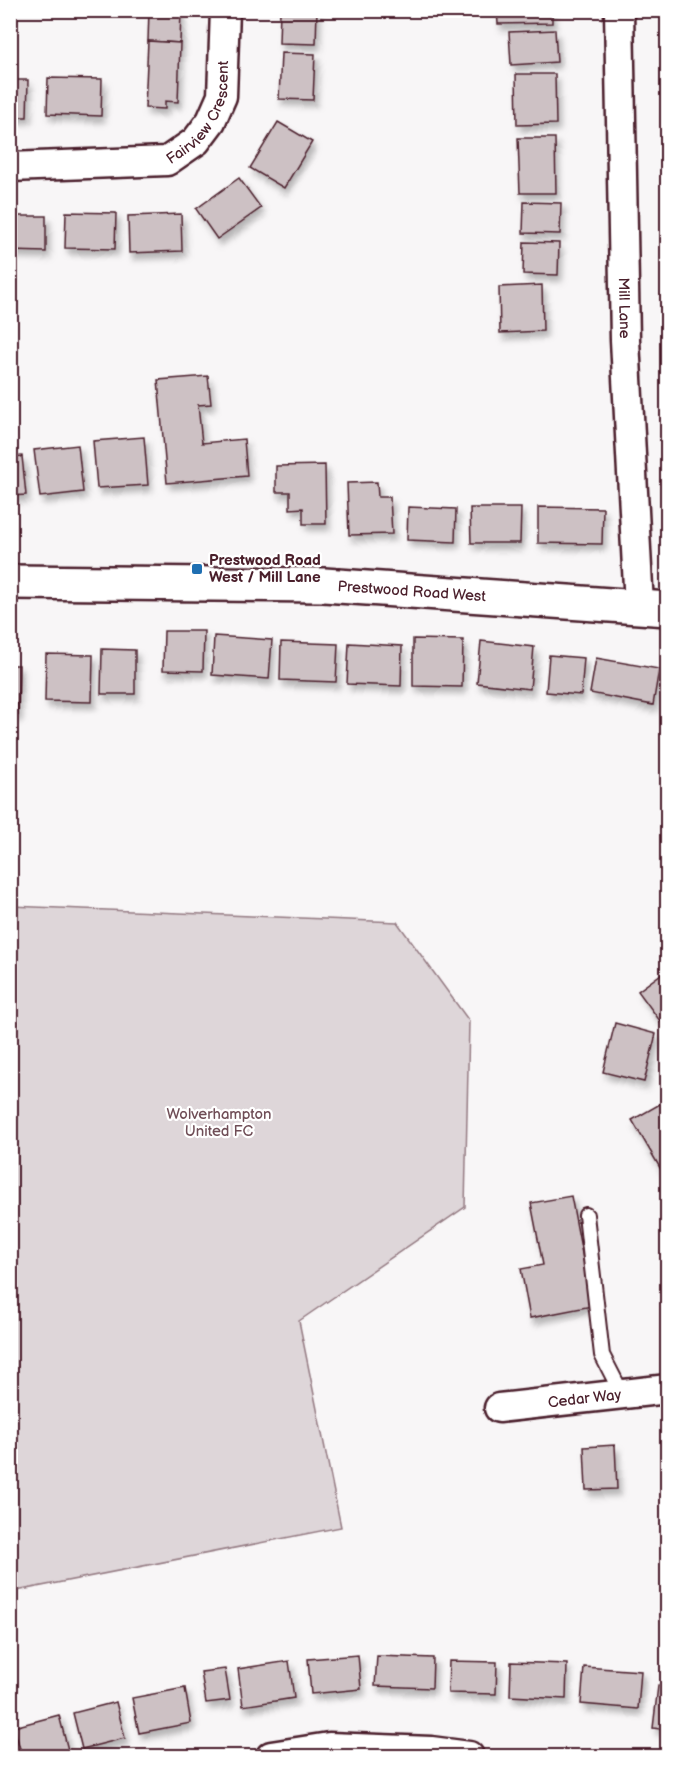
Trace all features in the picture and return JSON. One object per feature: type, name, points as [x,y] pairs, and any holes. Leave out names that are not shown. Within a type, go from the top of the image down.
[{"type":"street","name":"Fairview Crescent","points":[[10,166],[166,160],[196,141],[211,121],[222,96],[225,10]]},
{"type":"street","name":"Mill Lane","points":[[619,10],[625,340],[653,608]]},
{"type":"street","name":"Prestwood Road West","points":[[10,582],[324,585],[653,608]]},
{"type":"street","name":"Cedar Way","points":[[499,1408],[668,1389]]},
{"type":"street","points":[[271,1756],[329,1747],[431,1750],[469,1756]]},
{"type":"lane","points":[[586,1215],[602,1355],[622,1394]]},
{"type":"green space","name":"Wolverhampton United FC","points":[[11,906],[397,922],[469,1021],[465,1207],[299,1321],[341,1527],[11,1592]]},
{"type":"building","points":[[149,10],[181,10],[180,43],[148,41]]},
{"type":"building","points":[[280,10],[317,10],[316,44],[279,43]]},
{"type":"building","points":[[497,10],[552,10],[552,23],[498,24]]},
{"type":"building","points":[[555,30],[557,62],[511,65],[509,32]]},
{"type":"building","points":[[148,41],[180,43],[178,102],[165,101],[165,109],[145,108]]},
{"type":"building","points":[[281,53],[315,54],[313,100],[279,99]]},
{"type":"building","points":[[516,74],[555,74],[556,124],[517,125]]},
{"type":"building","points":[[48,78],[102,79],[101,116],[47,114]]},
{"type":"building","points":[[10,80],[28,80],[27,117],[10,117]]},
{"type":"building","points":[[278,122],[312,142],[284,188],[250,168]]},
{"type":"building","points":[[518,138],[555,138],[556,193],[520,193]]},
{"type":"building","points":[[239,178],[261,208],[217,239],[196,209]]},
{"type":"building","points":[[524,202],[561,203],[560,234],[523,233]]},
{"type":"building","points":[[66,212],[116,213],[115,249],[65,248]]},
{"type":"building","points":[[181,214],[182,251],[129,253],[128,216]]},
{"type":"building","points":[[10,216],[46,216],[46,252],[10,251]]},
{"type":"building","points":[[524,242],[559,243],[558,275],[523,274]]},
{"type":"building","points":[[542,285],[543,331],[500,333],[499,287]]},
{"type":"building","points":[[208,376],[211,404],[198,405],[202,443],[244,439],[247,476],[167,483],[158,380]]},
{"type":"building","points":[[144,437],[148,485],[97,488],[93,441]]},
{"type":"building","points":[[78,445],[83,492],[40,497],[34,450]]},
{"type":"building","points":[[22,456],[26,495],[10,496],[10,457]]},
{"type":"building","points":[[325,465],[326,524],[303,524],[303,508],[290,509],[290,492],[276,492],[276,466]]},
{"type":"building","points":[[377,482],[378,497],[390,497],[392,534],[349,535],[347,483]]},
{"type":"building","points":[[408,507],[456,509],[455,542],[407,540]]},
{"type":"building","points":[[538,507],[603,508],[602,544],[538,543]]},
{"type":"building","points":[[470,508],[521,508],[520,543],[471,543]]},
{"type":"building","points":[[164,631],[204,631],[203,671],[163,670]]},
{"type":"building","points":[[214,636],[272,640],[269,679],[212,675]]},
{"type":"building","points":[[413,639],[463,640],[462,687],[413,686]]},
{"type":"building","points":[[481,641],[534,647],[530,689],[477,683]]},
{"type":"building","points":[[281,642],[338,644],[336,682],[280,680]]},
{"type":"building","points":[[349,643],[402,646],[401,686],[347,684]]},
{"type":"building","points":[[102,649],[135,650],[135,694],[101,694]]},
{"type":"building","points":[[46,654],[93,655],[92,702],[45,701]]},
{"type":"building","points":[[549,655],[584,658],[581,695],[546,692]]},
{"type":"building","points":[[596,658],[659,669],[653,705],[590,693]]},
{"type":"building","points":[[10,665],[19,665],[18,715],[10,715]]},
{"type":"building","points":[[668,969],[668,1015],[660,1021],[638,991]]},
{"type":"building","points":[[615,1023],[656,1034],[644,1082],[603,1072]]},
{"type":"building","points":[[667,1100],[668,1177],[666,1178],[632,1120]]},
{"type":"building","points":[[571,1196],[592,1306],[530,1318],[521,1269],[543,1265],[531,1203]]},
{"type":"building","points":[[615,1445],[617,1489],[586,1490],[584,1447]]},
{"type":"building","points":[[358,1655],[361,1689],[311,1694],[308,1659]]},
{"type":"building","points":[[377,1656],[433,1658],[432,1688],[375,1686]]},
{"type":"building","points":[[289,1661],[294,1698],[243,1706],[238,1669]]},
{"type":"building","points":[[449,1661],[497,1662],[496,1694],[448,1693]]},
{"type":"building","points":[[511,1662],[567,1664],[566,1699],[510,1696]]},
{"type":"building","points":[[584,1667],[641,1671],[638,1709],[581,1704]]},
{"type":"building","points":[[225,1669],[230,1700],[206,1703],[201,1672]]},
{"type":"building","points":[[667,1679],[668,1730],[653,1728],[658,1686]]},
{"type":"building","points":[[185,1688],[191,1723],[139,1733],[132,1698]]},
{"type":"building","points":[[116,1702],[125,1738],[82,1749],[73,1713]]},
{"type":"building","points":[[59,1715],[68,1750],[42,1756],[22,1756],[14,1727]]},
{"type":"place","name":"Prestwood Road West / Mill Lane","points":[[197,569]]}]
